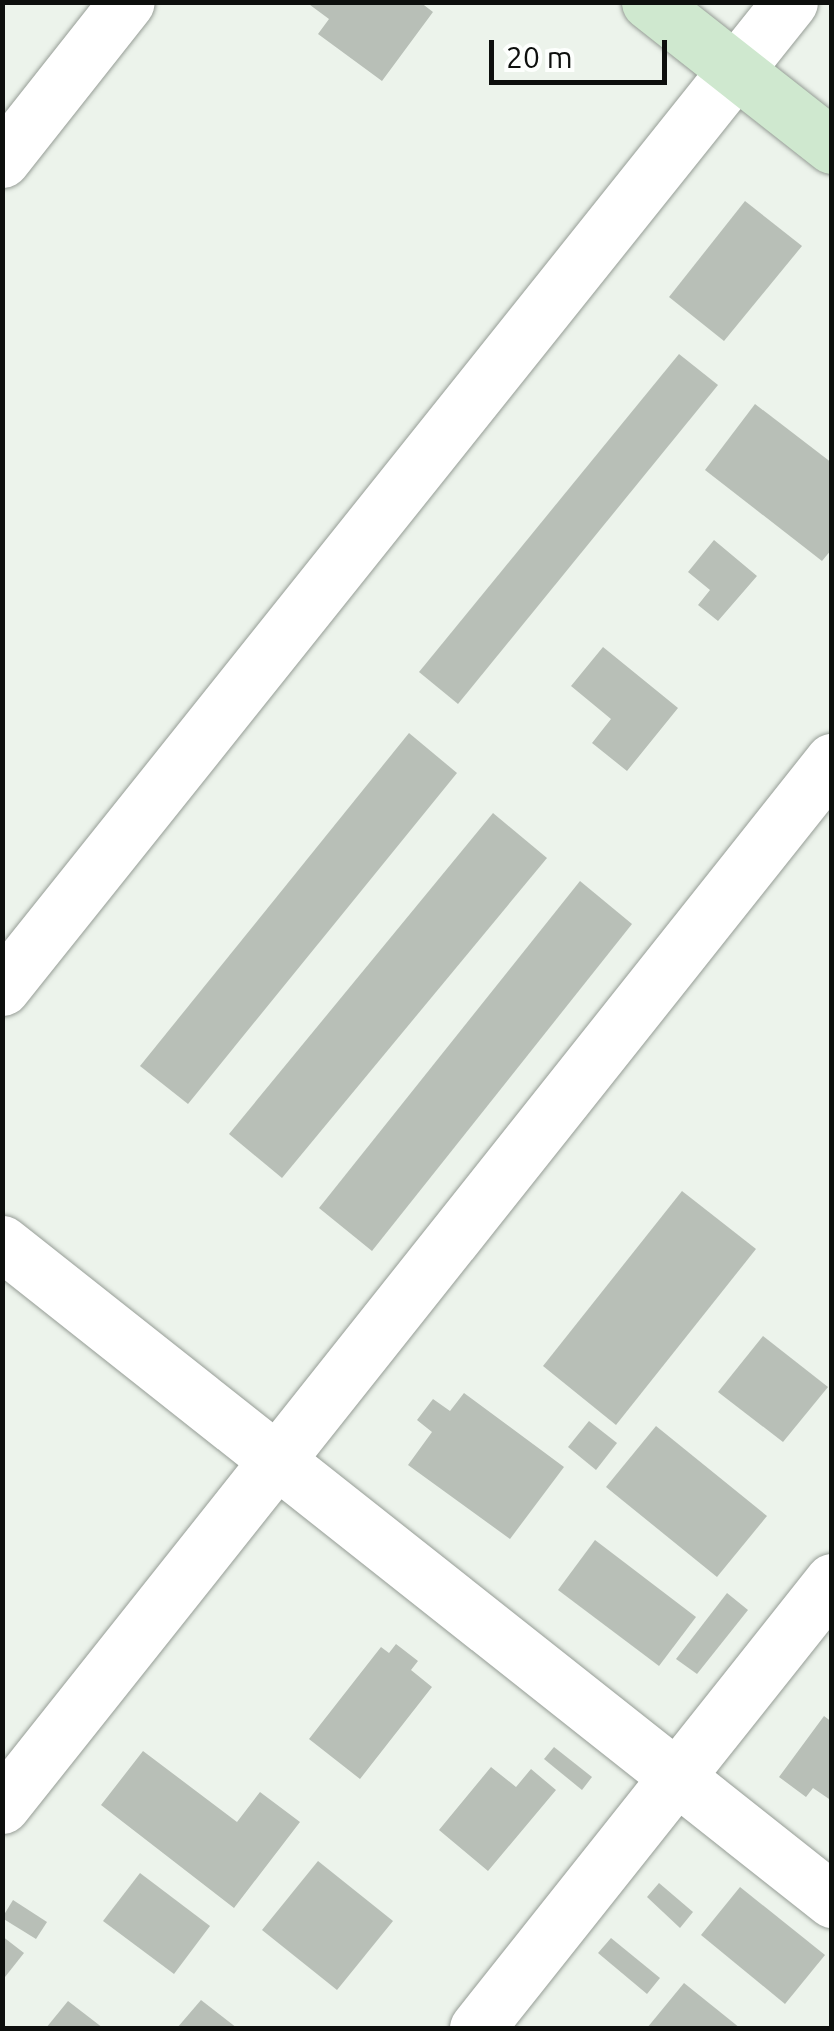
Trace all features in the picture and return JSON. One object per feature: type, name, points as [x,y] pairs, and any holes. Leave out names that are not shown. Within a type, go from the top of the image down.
[{"type":"street","points":[[2,160],[127,2]]},
{"type":"street","points":[[649,2],[832,146]]},
{"type":"street","points":[[2,988],[790,2]]},
{"type":"street","points":[[2,1806],[832,760]]},
{"type":"street","points":[[2,1244],[832,1900]]},
{"type":"street","points":[[477,2028],[832,1581]]},
{"type":"building","points":[[306,2],[420,2],[433,12],[382,81],[318,34],[329,19]]},
{"type":"building","points":[[745,201],[802,246],[724,341],[669,297]]},
{"type":"building","points":[[679,354],[718,385],[458,704],[419,672]]},
{"type":"building","points":[[755,404],[832,463],[832,549],[822,561],[705,470]]},
{"type":"building","points":[[714,540],[757,576],[718,621],[698,605],[710,590],[688,572]]},
{"type":"building","points":[[603,647],[678,708],[627,771],[592,743],[611,719],[571,686]]},
{"type":"building","points":[[409,733],[457,773],[188,1104],[140,1066]]},
{"type":"building","points":[[493,813],[547,858],[282,1178],[229,1134]]},
{"type":"building","points":[[580,881],[632,924],[372,1251],[319,1208]]},
{"type":"building","points":[[682,1191],[756,1249],[616,1425],[543,1366]]},
{"type":"building","points":[[763,1336],[828,1387],[783,1442],[718,1392]]},
{"type":"building","points":[[464,1393],[564,1467],[510,1539],[408,1465],[432,1432],[417,1420],[433,1399],[450,1411]]},
{"type":"building","points":[[589,1421],[617,1443],[596,1470],[568,1447]]},
{"type":"building","points":[[656,1426],[767,1516],[717,1577],[606,1487]]},
{"type":"building","points":[[595,1540],[696,1617],[659,1666],[558,1590]]},
{"type":"building","points":[[727,1593],[748,1610],[697,1674],[676,1659]]},
{"type":"building","points":[[396,1644],[418,1661],[411,1670],[432,1687],[360,1779],[309,1739],[381,1647],[389,1653]]},
{"type":"building","points":[[824,1716],[832,1722],[832,1801],[813,1788],[806,1797],[779,1777]]},
{"type":"building","points":[[554,1747],[592,1777],[582,1790],[544,1759]]},
{"type":"building","points":[[143,1751],[237,1822],[260,1792],[300,1822],[234,1908],[101,1805]]},
{"type":"building","points":[[491,1767],[516,1787],[531,1769],[556,1790],[488,1871],[439,1830]]},
{"type":"building","points":[[318,1861],[393,1921],[337,1990],[262,1930]]},
{"type":"building","points":[[140,1873],[210,1926],[174,1974],[103,1921]]},
{"type":"building","points":[[659,1883],[693,1912],[680,1928],[647,1897]]},
{"type":"building","points":[[740,1887],[825,1955],[785,2004],[701,1935]]},
{"type":"building","points":[[13,1900],[47,1922],[36,1939],[2,1918]]},
{"type":"building","points":[[2,1936],[24,1953],[5,1977],[2,1975]]},
{"type":"building","points":[[611,1938],[660,1978],[647,1994],[598,1953]]},
{"type":"building","points":[[684,1983],[740,2028],[647,2028]]},
{"type":"building","points":[[201,2000],[237,2028],[177,2028]]},
{"type":"building","points":[[68,2001],[103,2028],[46,2028]]}]
